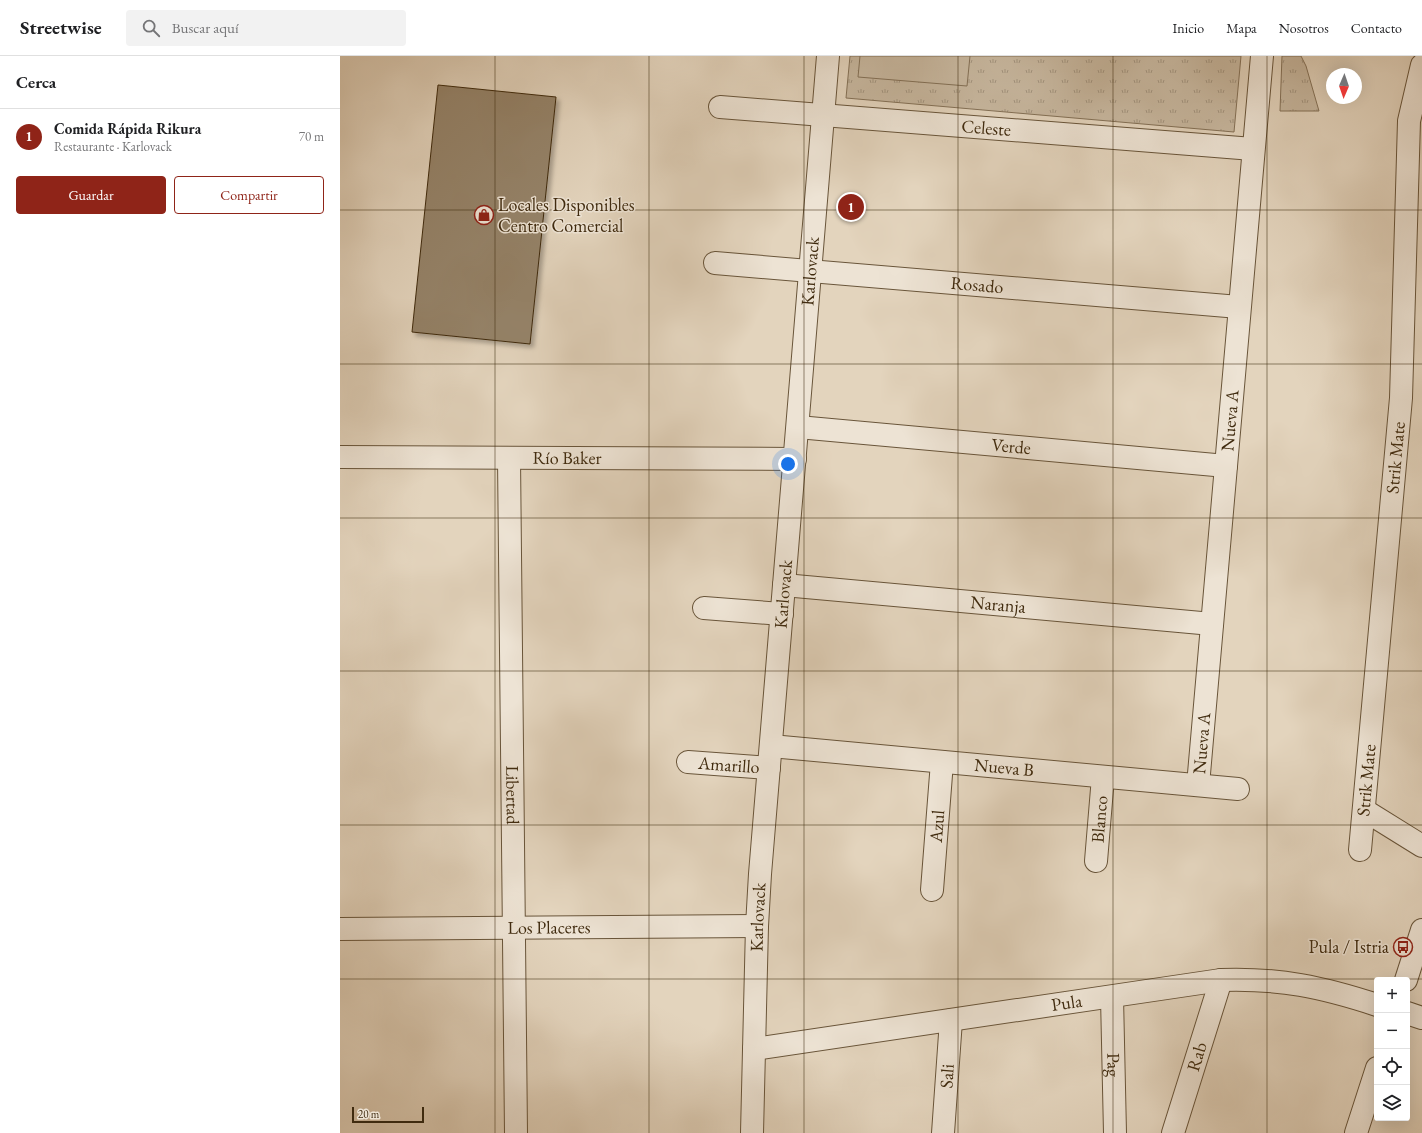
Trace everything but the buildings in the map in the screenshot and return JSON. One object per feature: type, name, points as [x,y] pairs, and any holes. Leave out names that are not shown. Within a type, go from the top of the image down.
[{"type":"street","name":"Karlovack","points":[[752,1133],[757,926],[828,56]]},
{"type":"street","name":"Nueva A","points":[[1198,785],[1262,56]]},
{"type":"street","name":"Strik Mate","points":[[1360,850],[1400,406],[1404,333],[1414,219],[1409,122],[1422,66]]},
{"type":"street","name":"Celeste","points":[[720,107],[1253,149]]},
{"type":"street","name":"Rosado","points":[[715,263],[1239,307]]},
{"type":"street","name":"Verde","points":[[798,427],[1226,466]]},
{"type":"street","name":"Río Baker","points":[[340,457],[795,459]]},
{"type":"street","name":"Libertad","points":[[509,458],[516,1133]]},
{"type":"street","name":"Naranja","points":[[784,585],[1212,624]]},
{"type":"street","points":[[704,608],[782,614]]},
{"type":"street","name":"Nueva B","points":[[771,746],[1238,789]]},
{"type":"street","name":"Amarillo","points":[[688,762],[769,768]]},
{"type":"street","name":"Azul","points":[[932,890],[942,762]]},
{"type":"street","name":"Blanco","points":[[1096,861],[1103,777]]},
{"type":"street","points":[[1364,810],[1422,846]]},
{"type":"street","name":"Los Placeres","points":[[340,929],[757,926]]},
{"type":"street","points":[[1407,977],[1422,930]]},
{"type":"street","name":"Pula","points":[[754,1049],[1221,980],[1251,979],[1302,984],[1337,992],[1374,1004]]},
{"type":"street","name":"Rab","points":[[1173,1133],[1221,980]]},
{"type":"street","name":"Pag","points":[[1112,996],[1115,1133]]},
{"type":"street","points":[[1410,1014],[1422,1018]]},
{"type":"street","name":"Sali","points":[[943,1133],[951,1020]]},
{"type":"street","points":[[1356,1133],[1374,1077]]},
{"type":"green space","points":[[850,56],[1241,56],[1234,132],[846,98]]},
{"type":"green space","points":[[860,56],[970,56],[967,86],[858,77]]},
{"type":"green space","points":[[1282,56],[1301,56],[1306,66],[1319,111],[1280,111]]},
{"type":"place","name":"Comida Rápida Rikura","points":[[851,207]]},
{"type":"place","name":"Locales Disponibles Centro Comercial","points":[[484,215]]},
{"type":"place","name":"Pula / Istria","points":[[1403,947]]}]
